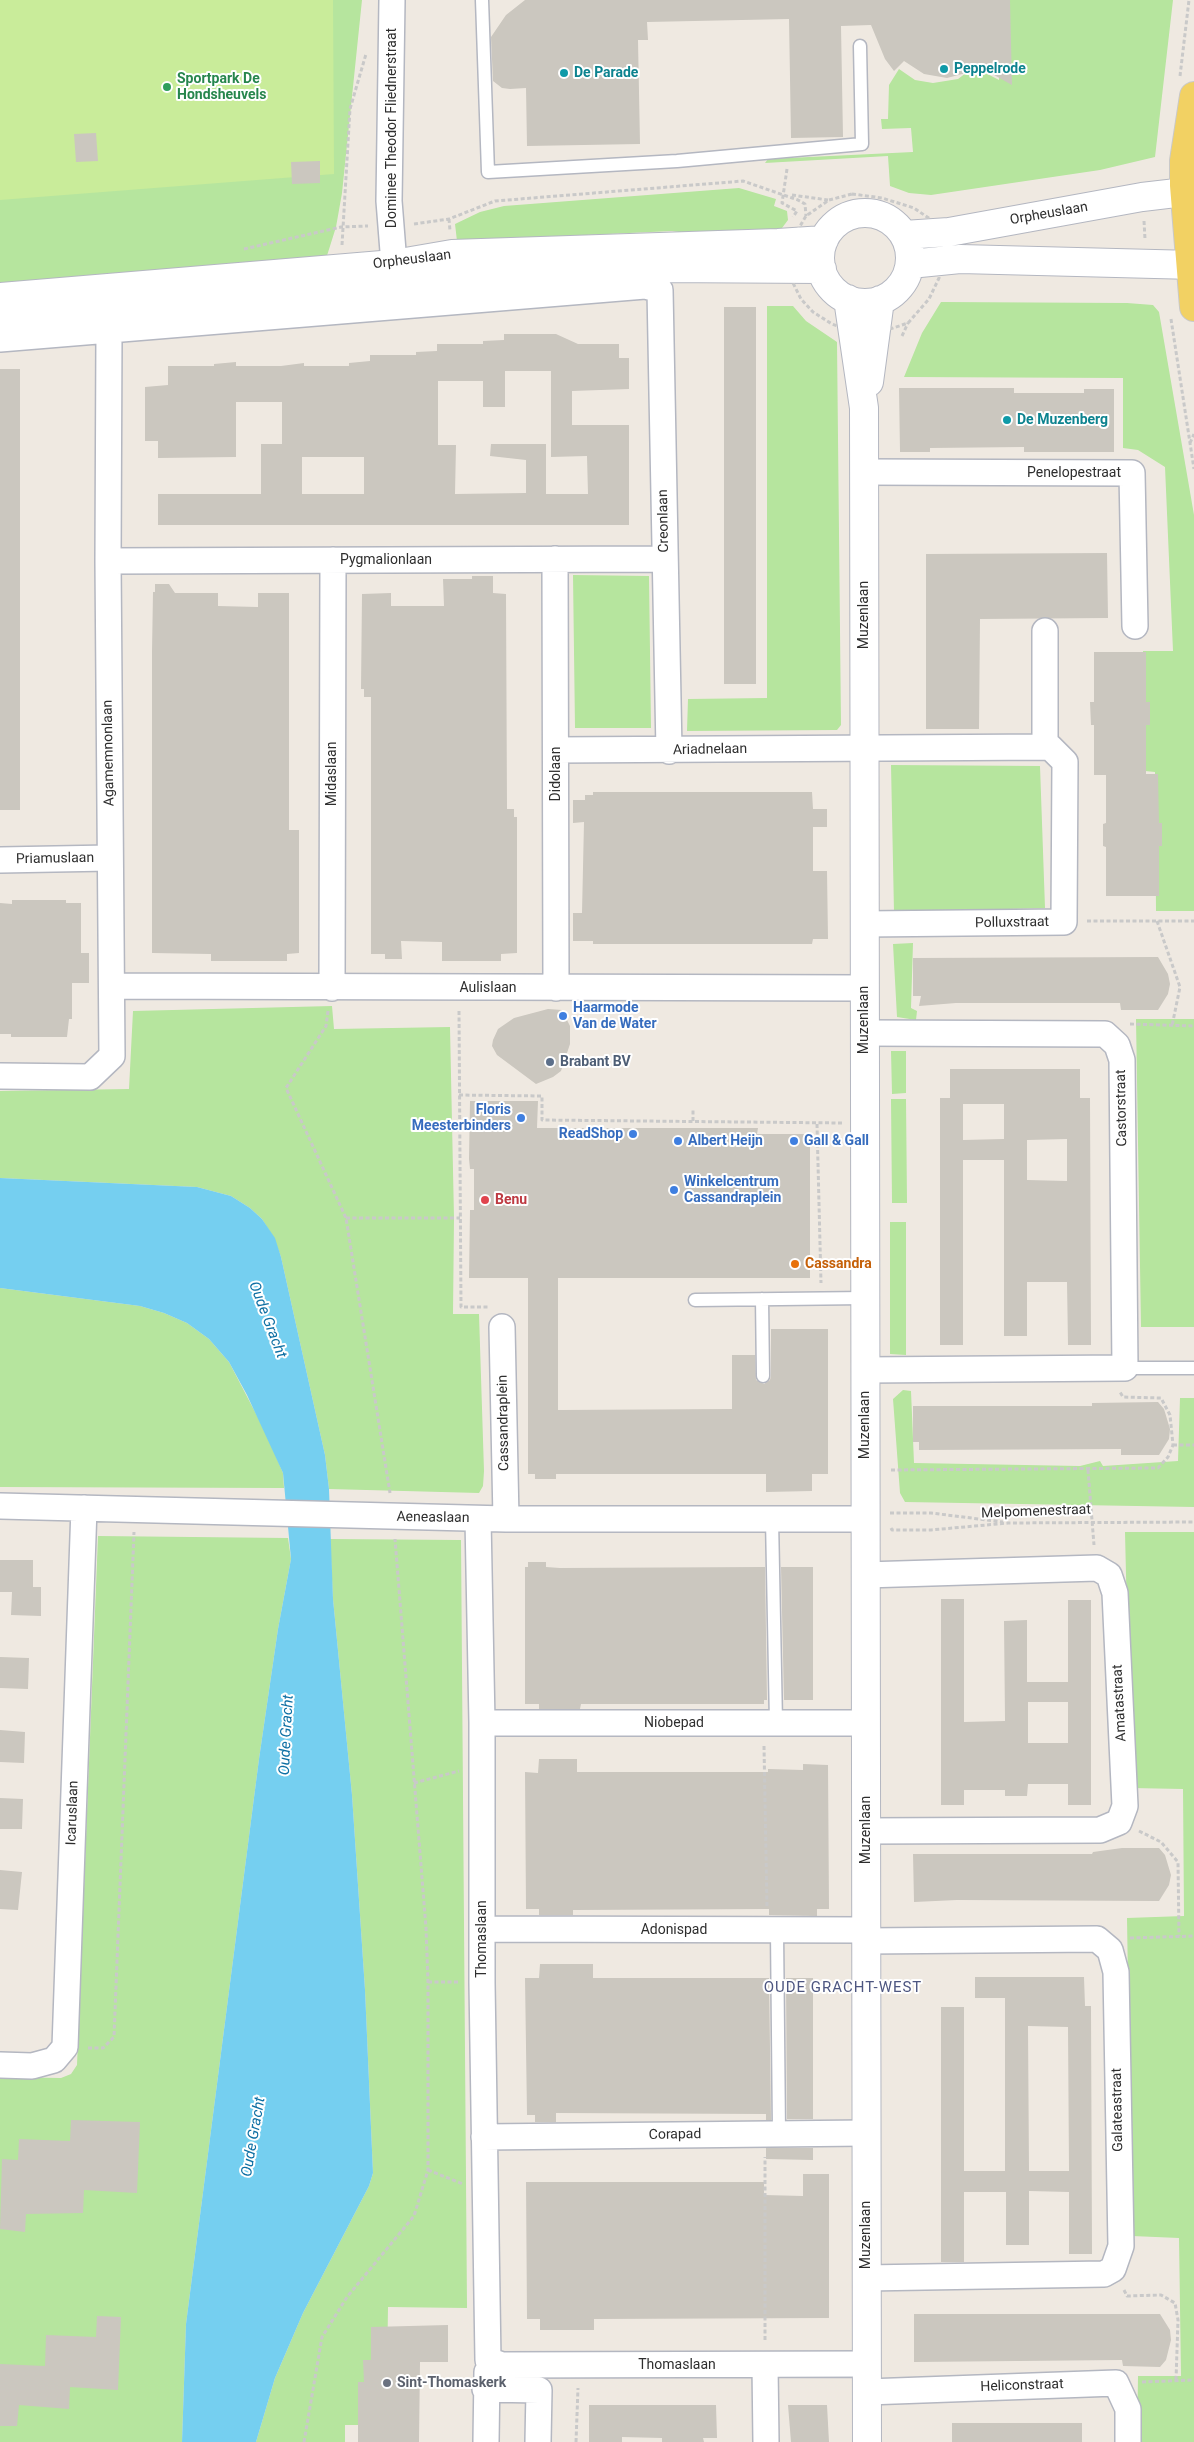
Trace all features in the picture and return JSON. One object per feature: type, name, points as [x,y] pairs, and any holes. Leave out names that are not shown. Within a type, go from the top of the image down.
[{"type":"main road","points":[[1182,309],[1192,265],[1189,191],[1184,161],[1194,96]]},
{"type":"main road","name":"Orpheuslaan","points":[[904,235],[949,232],[1142,197],[1189,191]]},
{"type":"main road","points":[[871,213],[887,218],[904,235],[910,254],[910,264],[900,286],[880,300],[870,302],[848,299],[832,287],[822,269],[821,249],[824,240],[840,221],[847,216],[871,213]]},
{"type":"main road","name":"Orpheuslaan","points":[[0,319],[397,275],[452,254],[824,240]]},
{"type":"main road","points":[[910,264],[960,259],[1192,265]]},
{"type":"main road","name":"Orpheuslaan","points":[[0,297],[397,275],[454,280],[658,268],[822,269]]},
{"type":"main road","name":"Muzenlaan","points":[[848,299],[864,408],[865,1370],[881,1520],[865,1575],[867,2442]]},
{"type":"main road","name":"Muzenlaan","points":[[864,408],[875,349],[880,300]]},
{"type":"street","name":"Dominee Theodor Fliednerstraat","points":[[392,0],[389,201],[390,226],[397,275]]},
{"type":"street","name":"Creonlaan","points":[[109,331],[645,286],[660,290],[669,751]]},
{"type":"street","points":[[0,339],[109,331]]},
{"type":"street","name":"Agamemnonlaan","points":[[0,1076],[90,1077],[112,1056],[108,561],[109,331]]},
{"type":"street","name":"Penelopestraat","points":[[864,472],[1132,473],[1135,626]]},
{"type":"street","name":"Pygmalionlaan","points":[[108,561],[664,559]]},
{"type":"street","name":"Midaslaan","points":[[332,988],[333,560]]},
{"type":"street","name":"Didolaan","points":[[554,560],[556,988]]},
{"type":"street","points":[[864,747],[1045,747],[1045,631]]},
{"type":"street","name":"Ariadnelaan","points":[[556,750],[669,751],[864,747]]},
{"type":"street","name":"Polluxstraat","points":[[864,924],[1064,922],[1065,762],[1050,747],[1045,747]]},
{"type":"street","name":"Priamuslaan","points":[[0,860],[110,858]]},
{"type":"street","name":"Aulislaan","points":[[112,986],[864,988]]},
{"type":"street","points":[[865,1033],[1105,1034]]},
{"type":"street","name":"Castorstraat","points":[[1105,1034],[1117,1045],[1122,1060],[1115,1368]]},
{"type":"street","name":"Cassandraplein","points":[[502,1327],[506,1519]]},
{"type":"street","points":[[865,1370],[1115,1368]]},
{"type":"street","name":"Aeneaslaan","points":[[0,1506],[478,1519],[881,1520]]},
{"type":"street","name":"Icaruslaan","points":[[65,2046],[84,1508]]},
{"type":"street","name":"Thomaslaan","points":[[478,1519],[482,1723],[482,1983],[488,2360],[485,2389],[486,2442]]},
{"type":"street","name":"Amatastraat","points":[[865,1575],[1097,1568],[1109,1575],[1115,1593],[1125,1806],[1119,1822]]},
{"type":"street","name":"Niobepad","points":[[482,1723],[866,1723]]},
{"type":"street","points":[[866,1831],[1100,1830],[1119,1822]]},
{"type":"street","name":"Adonispad","points":[[482,1929],[772,1931],[866,1935]]},
{"type":"street","points":[[866,1935],[1097,1939]]},
{"type":"street","name":"Galateastraat","points":[[1097,1939],[1110,1950],[1116,1972],[1121,2246],[1113,2269]]},
{"type":"street","points":[[0,2065],[32,2066],[54,2060],[65,2046]]},
{"type":"street","name":"Corapad","points":[[484,2137],[866,2133]]},
{"type":"street","points":[[866,2278],[1104,2274],[1113,2269]]},
{"type":"street","name":"Thomaslaan","points":[[488,2360],[502,2365],[866,2364]]},
{"type":"street","points":[[764,2365],[766,2442]]},
{"type":"street","points":[[1116,2383],[1128,2409],[1128,2442]]},
{"type":"street","name":"Heliconstraat","points":[[867,2392],[1116,2383]]},
{"type":"street","points":[[485,2389],[539,2390],[538,2442]]},
{"type":"lane","points":[[482,0],[488,172],[677,161],[788,149],[862,144],[860,46]]},
{"type":"lane","points":[[695,1300],[865,1298]]},
{"type":"lane","points":[[762,1299],[763,1376]]},
{"type":"lane","points":[[1115,1368],[1194,1368]]},
{"type":"lane","points":[[770,1723],[772,1520]]},
{"type":"lane","points":[[772,1931],[772,2134]]},
{"type":"path","name":"Dominee Theodor Fliednerstraat","points":[[368,46],[350,109],[341,227],[390,226]]},
{"type":"path","points":[[778,243],[778,233],[785,231],[797,211],[782,203],[788,149]]},
{"type":"path","points":[[390,226],[449,219],[495,201],[516,198],[743,181],[789,195],[829,200]]},
{"type":"path","points":[[789,195],[804,204],[806,216],[829,200],[852,194],[882,198],[914,208]]},
{"type":"path","points":[[1142,197],[1147,265]]},
{"type":"path","points":[[1182,309],[1190,443],[1194,469]]},
{"type":"path","points":[[1190,443],[1194,434]]},
{"type":"path","points":[[1157,921],[1180,987],[1172,1026]]},
{"type":"path","points":[[1064,922],[1194,921]]},
{"type":"path","points":[[304,2442],[322,2337],[347,2296],[414,2216],[428,2170],[428,1982],[393,1517],[346,1218],[286,1088],[326,1026],[332,988]]},
{"type":"path","points":[[459,988],[461,1307],[501,1307],[502,1327]]},
{"type":"path","points":[[1105,1034],[1130,1024],[1194,1026]]},
{"type":"path","points":[[459,1095],[542,1096],[542,1120],[817,1124],[865,1122]]},
{"type":"path","points":[[693,1109],[693,1121]]},
{"type":"path","points":[[817,1124],[822,1299]]},
{"type":"path","points":[[346,1218],[460,1218]]},
{"type":"path","points":[[898,1470],[1158,1468],[1168,1458],[1172,1445],[1170,1415],[1161,1398],[1123,1397],[1115,1368]]},
{"type":"path","points":[[1172,1445],[1194,1445]]},
{"type":"path","points":[[1088,1470],[1091,1522]]},
{"type":"path","points":[[65,2046],[103,2048],[114,2037],[135,1509]]},
{"type":"path","points":[[881,1520],[891,1511],[931,1512],[1008,1523]]},
{"type":"path","name":"Melpomenestraat","points":[[881,1520],[892,1530],[930,1530],[1008,1523],[1194,1522]]},
{"type":"path","points":[[770,1723],[772,1931]]},
{"type":"path","points":[[414,1783],[481,1764]]},
{"type":"path","points":[[1119,1822],[1161,1842],[1178,1862],[1179,1936]]},
{"type":"path","points":[[1097,1939],[1194,1936]]},
{"type":"path","points":[[428,1982],[482,1983]]},
{"type":"path","points":[[764,2365],[772,2134]]},
{"type":"path","points":[[428,2170],[464,2185],[485,2186]]},
{"type":"path","points":[[1113,2269],[1127,2296],[1161,2295],[1175,2303],[1178,2320],[1176,2380]]},
{"type":"path","points":[[576,2442],[578,2365]]},
{"type":"path","points":[[1116,2383],[1194,2380]]},
{"type":"green space","name":"Sportpark De Hondsheuvels","points":[[0,0],[362,0],[342,193],[336,227],[325,262],[0,291]]},
{"type":"green space","name":"Sportpark De Hondsheuvels","points":[[0,0],[333,0],[334,174],[0,200]]},
{"type":"green space","points":[[1004,0],[1173,0],[1155,157],[1100,170],[931,195],[909,193],[890,186],[888,156],[765,163],[768,159],[913,152],[911,128],[882,129],[881,119],[888,119],[889,85],[899,69],[915,80],[933,83],[958,79],[974,67],[999,80]]},
{"type":"green space","points":[[739,188],[776,199],[774,206],[787,211],[788,220],[782,228],[718,237],[672,231],[457,241],[455,224],[480,212],[504,206]]},
{"type":"green space","points":[[941,302],[1127,303],[1153,305],[1159,312],[1194,515],[1194,911],[1156,911],[1155,772],[1145,771],[1143,651],[1173,651],[1165,467],[1138,450],[1123,448],[1123,378],[904,377],[922,333]]},
{"type":"green space","points":[[767,306],[793,306],[806,321],[837,342],[841,725],[837,730],[687,731],[688,699],[767,698]]},
{"type":"green space","points":[[573,575],[649,576],[651,728],[575,728]]},
{"type":"green space","points":[[891,765],[1040,766],[1045,908],[894,912]]},
{"type":"green space","points":[[913,943],[911,1008],[917,1011],[916,1020],[897,1017],[893,944]]},
{"type":"green space","points":[[332,1006],[334,1029],[450,1027],[454,1218],[453,1314],[479,1314],[484,1471],[483,1486],[479,1493],[329,1489],[325,1455],[281,1257],[274,1238],[262,1219],[250,1208],[231,1196],[197,1187],[0,1178],[0,1091],[129,1089],[133,1011]]},
{"type":"green space","points":[[1136,1019],[1194,1019],[1194,1327],[1141,1327]]},
{"type":"green space","points":[[891,1051],[906,1051],[906,1093],[892,1094]]},
{"type":"green space","points":[[891,1099],[906,1099],[907,1203],[892,1203]]},
{"type":"green space","points":[[890,1222],[906,1222],[906,1355],[890,1354]]},
{"type":"green space","points":[[0,1288],[140,1306],[164,1313],[187,1323],[209,1339],[229,1362],[266,1433],[283,1473],[284,1488],[0,1487]]},
{"type":"green space","points":[[903,1390],[911,1391],[914,1463],[1080,1466],[1100,1461],[1103,1466],[1178,1461],[1180,1398],[1194,1398],[1194,1507],[905,1502],[900,1493],[893,1399]]},
{"type":"green space","points":[[1125,1532],[1194,1532],[1194,2442],[1137,2442],[1138,2376],[1181,2376],[1179,2238],[1132,2236],[1127,1918],[1184,1916],[1183,1789],[1131,1788]]},
{"type":"green space","points":[[98,1536],[288,1538],[291,1559],[278,1629],[259,1759],[186,2324],[182,2442],[0,2442],[0,2077],[61,2078],[71,2074],[77,2065]]},
{"type":"green space","points":[[330,1539],[461,1540],[467,2308],[388,2307],[387,2371],[368,2425],[345,2425],[345,2442],[256,2442],[275,2378],[303,2313],[369,2186],[373,2173],[365,1990],[352,1795],[333,1599]]},
{"type":"water","name":"Oude Gracht","points":[[0,1178],[197,1187],[231,1196],[250,1208],[262,1219],[275,1238],[281,1257],[325,1455],[329,1489],[333,1599],[352,1795],[365,1990],[373,2173],[369,2186],[303,2313],[275,2378],[256,2442],[182,2442],[186,2324],[259,1759],[278,1629],[291,1559],[283,1473],[247,1395],[229,1362],[209,1339],[187,1323],[164,1313],[140,1306],[0,1288]]},
{"type":"building","points":[[525,0],[1010,0],[1012,85],[978,66],[966,73],[947,78],[924,74],[904,61],[894,71],[885,59],[871,25],[841,26],[843,137],[791,138],[789,19],[647,22],[648,40],[638,40],[640,144],[527,146],[526,88],[502,88],[493,81],[491,37],[506,15]]},
{"type":"building","points":[[96,133],[98,161],[76,162],[74,134]]},
{"type":"building","points":[[320,161],[320,183],[292,184],[291,162]]},
{"type":"building","points":[[724,307],[756,307],[756,684],[724,684]]},
{"type":"building","points":[[504,334],[556,334],[578,344],[619,344],[619,358],[629,358],[629,389],[572,391],[572,425],[629,425],[629,525],[158,525],[158,494],[261,494],[261,444],[282,444],[282,402],[236,402],[236,457],[158,458],[158,441],[145,441],[145,387],[168,385],[168,366],[214,366],[214,364],[236,362],[236,366],[281,366],[304,363],[304,366],[349,366],[349,363],[370,361],[370,355],[416,355],[416,352],[437,351],[437,344],[483,344],[483,341],[504,340]],"holes":[[[505,371],[551,371],[551,457],[587,456],[588,494],[546,494],[546,444],[491,444],[490,456],[526,460],[526,493],[455,494],[456,445],[438,445],[438,381],[483,381],[483,407],[505,407]],[[302,457],[364,457],[364,494],[302,494]]]},
{"type":"building","points":[[0,369],[20,369],[20,810],[0,810]]},
{"type":"building","name":"De Muzenberg","points":[[899,388],[1014,388],[1014,393],[1084,393],[1084,389],[1114,389],[1114,452],[1024,452],[1024,447],[930,448],[930,452],[900,452]]},
{"type":"building","points":[[1107,553],[1108,618],[980,619],[979,729],[926,729],[926,554]]},
{"type":"building","points":[[472,576],[493,576],[493,593],[506,594],[507,809],[514,809],[514,817],[517,817],[517,953],[501,954],[501,961],[442,961],[442,942],[401,941],[402,959],[385,959],[385,954],[371,954],[371,697],[364,697],[364,689],[361,689],[362,594],[391,593],[391,606],[444,606],[443,579],[472,579]]},
{"type":"building","points":[[155,584],[169,584],[175,593],[218,593],[218,606],[258,607],[258,593],[289,593],[289,830],[299,830],[299,953],[287,954],[287,961],[211,961],[211,954],[152,953],[152,652],[153,592],[155,592]]},
{"type":"building","points":[[1094,652],[1146,652],[1146,702],[1150,702],[1150,725],[1146,725],[1146,774],[1158,774],[1159,823],[1162,823],[1162,846],[1159,846],[1159,896],[1106,896],[1106,847],[1103,846],[1103,824],[1106,823],[1106,775],[1094,775],[1094,725],[1091,725],[1090,702],[1094,702]]},
{"type":"building","points":[[593,792],[812,792],[813,809],[827,809],[827,827],[813,827],[813,871],[827,871],[828,939],[813,939],[812,944],[593,944],[593,941],[573,941],[573,913],[582,913],[584,822],[573,823],[573,800],[585,800],[585,795],[593,795]]},
{"type":"building","points":[[12,900],[66,900],[66,903],[81,903],[81,953],[89,953],[89,983],[72,983],[72,1019],[69,1019],[67,1037],[11,1037],[11,1034],[0,1034],[0,903],[12,904]]},
{"type":"building","points":[[1158,957],[1168,974],[1170,984],[1168,994],[1158,1010],[1121,1010],[1120,1003],[956,1003],[919,1006],[921,996],[913,996],[913,958]]},
{"type":"building","points":[[548,1009],[562,1010],[570,1026],[570,1044],[561,1071],[553,1077],[536,1084],[497,1055],[492,1046],[498,1029],[514,1018]]},
{"type":"building","points":[[950,1069],[1080,1069],[1080,1098],[1090,1098],[1091,1345],[1068,1345],[1067,1282],[1027,1282],[1027,1336],[1004,1336],[1004,1160],[963,1160],[963,1345],[940,1345],[940,1098],[950,1098]],"holes":[[[963,1104],[1004,1104],[1004,1139],[963,1140]],[[1067,1139],[1067,1181],[1027,1180],[1027,1140]]]},
{"type":"building","points":[[470,1101],[538,1101],[537,1128],[758,1128],[757,1134],[810,1134],[810,1278],[558,1278],[558,1410],[732,1409],[732,1355],[755,1355],[756,1380],[764,1384],[770,1380],[771,1376],[771,1329],[828,1329],[828,1474],[812,1474],[812,1491],[766,1492],[766,1474],[556,1474],[556,1479],[535,1479],[535,1474],[528,1474],[528,1278],[469,1278],[470,1210],[474,1210],[474,1169],[470,1169],[469,1159]]},
{"type":"building","points":[[1158,1402],[1164,1409],[1170,1429],[1169,1439],[1159,1455],[1121,1455],[1121,1449],[919,1450],[919,1442],[913,1442],[913,1406],[1092,1406],[1092,1403]]},
{"type":"building","points":[[0,1560],[33,1560],[33,1587],[41,1587],[41,1616],[11,1615],[12,1592],[0,1592]]},
{"type":"building","points":[[528,1562],[546,1562],[546,1567],[560,1568],[765,1567],[767,1700],[764,1700],[764,1704],[581,1704],[580,1709],[539,1709],[539,1704],[525,1704],[525,1567],[528,1567]]},
{"type":"building","points":[[781,1567],[813,1567],[813,1700],[784,1700]]},
{"type":"building","points":[[941,1599],[964,1599],[964,1722],[1005,1721],[1004,1621],[1027,1620],[1027,1682],[1068,1682],[1068,1600],[1091,1600],[1091,1805],[1068,1805],[1068,1784],[1028,1784],[1027,1796],[1005,1796],[1005,1790],[964,1790],[964,1805],[941,1805]],"holes":[[[1028,1702],[1068,1702],[1068,1743],[1028,1743]]]},
{"type":"building","points":[[0,1657],[29,1658],[28,1689],[0,1688]]},
{"type":"building","points":[[0,1730],[25,1732],[24,1763],[0,1762]]},
{"type":"building","points":[[539,1759],[577,1759],[577,1772],[768,1772],[768,1769],[803,1770],[803,1764],[828,1765],[829,1909],[817,1909],[817,1916],[769,1915],[769,1909],[573,1910],[573,1915],[539,1915],[539,1909],[526,1909],[525,1772],[538,1773]]},
{"type":"building","points":[[0,1798],[23,1799],[22,1829],[0,1829]]},
{"type":"building","points":[[1122,1848],[1159,1848],[1165,1855],[1171,1875],[1169,1885],[1159,1901],[957,1900],[914,1902],[913,1854],[1092,1854],[1093,1852]]},
{"type":"building","points":[[0,1870],[22,1872],[18,1910],[0,1909]]},
{"type":"building","points":[[540,1964],[593,1964],[593,1978],[769,1978],[771,2120],[766,2120],[766,2114],[556,2113],[556,2122],[535,2122],[535,2115],[527,2115],[525,1978],[539,1978]]},
{"type":"building","points":[[975,1977],[1084,1977],[1085,2006],[1091,2006],[1092,2254],[1069,2254],[1069,2192],[1029,2191],[1029,2245],[1006,2245],[1006,2192],[964,2192],[964,2262],[941,2262],[941,2007],[964,2007],[964,2171],[1005,2171],[1005,1998],[975,1998]],"holes":[[[1028,2026],[1068,2027],[1069,2171],[1029,2171]]]},
{"type":"building","points":[[786,1978],[813,1978],[813,2119],[787,2119]]},
{"type":"building","points":[[71,2120],[140,2122],[137,2193],[84,2190],[83,2213],[26,2214],[25,2232],[0,2229],[2,2159],[18,2160],[19,2139],[70,2141]]},
{"type":"building","points":[[766,2148],[813,2148],[813,2160],[766,2159]]},
{"type":"building","points":[[803,2174],[829,2174],[829,2318],[594,2319],[594,2330],[540,2330],[540,2319],[527,2319],[526,2182],[764,2182],[764,2195],[803,2196]]},
{"type":"building","points":[[914,2314],[1160,2314],[1170,2330],[1171,2340],[1166,2360],[1160,2367],[1123,2366],[1122,2360],[914,2362]]},
{"type":"building","points":[[97,2316],[121,2317],[118,2390],[70,2387],[69,2409],[19,2405],[17,2426],[0,2426],[0,2364],[45,2366],[46,2335],[96,2337]]},
{"type":"building","name":"Sint-Thomaskerk","points":[[448,2325],[448,2362],[420,2362],[419,2442],[358,2442],[358,2382],[364,2382],[363,2360],[371,2360],[371,2327]]},
{"type":"building","points":[[589,2405],[716,2405],[717,2438],[703,2438],[704,2442],[662,2442],[662,2438],[622,2437],[622,2442],[589,2442]]},
{"type":"building","points":[[788,2405],[827,2405],[829,2442],[791,2442]]},
{"type":"building","points":[[952,2423],[1082,2423],[1082,2442],[952,2442]]},
{"type":"place","name":"Peppelrode","points":[[944,69]]},
{"type":"place","name":"De Parade","points":[[564,73]]},
{"type":"place","name":"Sportpark De Hondsheuvels","points":[[167,87]]},
{"type":"place","name":"De Muzenberg","points":[[1007,420]]},
{"type":"place","name":"Haarmode Van de Water","points":[[563,1016]]},
{"type":"place","name":"Brabant BV","points":[[550,1062]]},
{"type":"place","name":"Floris Meesterbinders","points":[[521,1118]]},
{"type":"place","name":"ReadShop","points":[[633,1134]]},
{"type":"place","name":"Albert Heijn","points":[[678,1141]]},
{"type":"place","name":"Gall & Gall","points":[[794,1141]]},
{"type":"place","name":"Winkelcentrum Cassandraplein","points":[[674,1190]]},
{"type":"place","name":"Benu","points":[[485,1200]]},
{"type":"place","name":"Cassandra","points":[[795,1264]]},
{"type":"place","name":"Sint-Thomaskerk","points":[[387,2383]]},
{"type":"district","name":"OUDE GRACHT-WEST","points":[[843,1988]]}]
